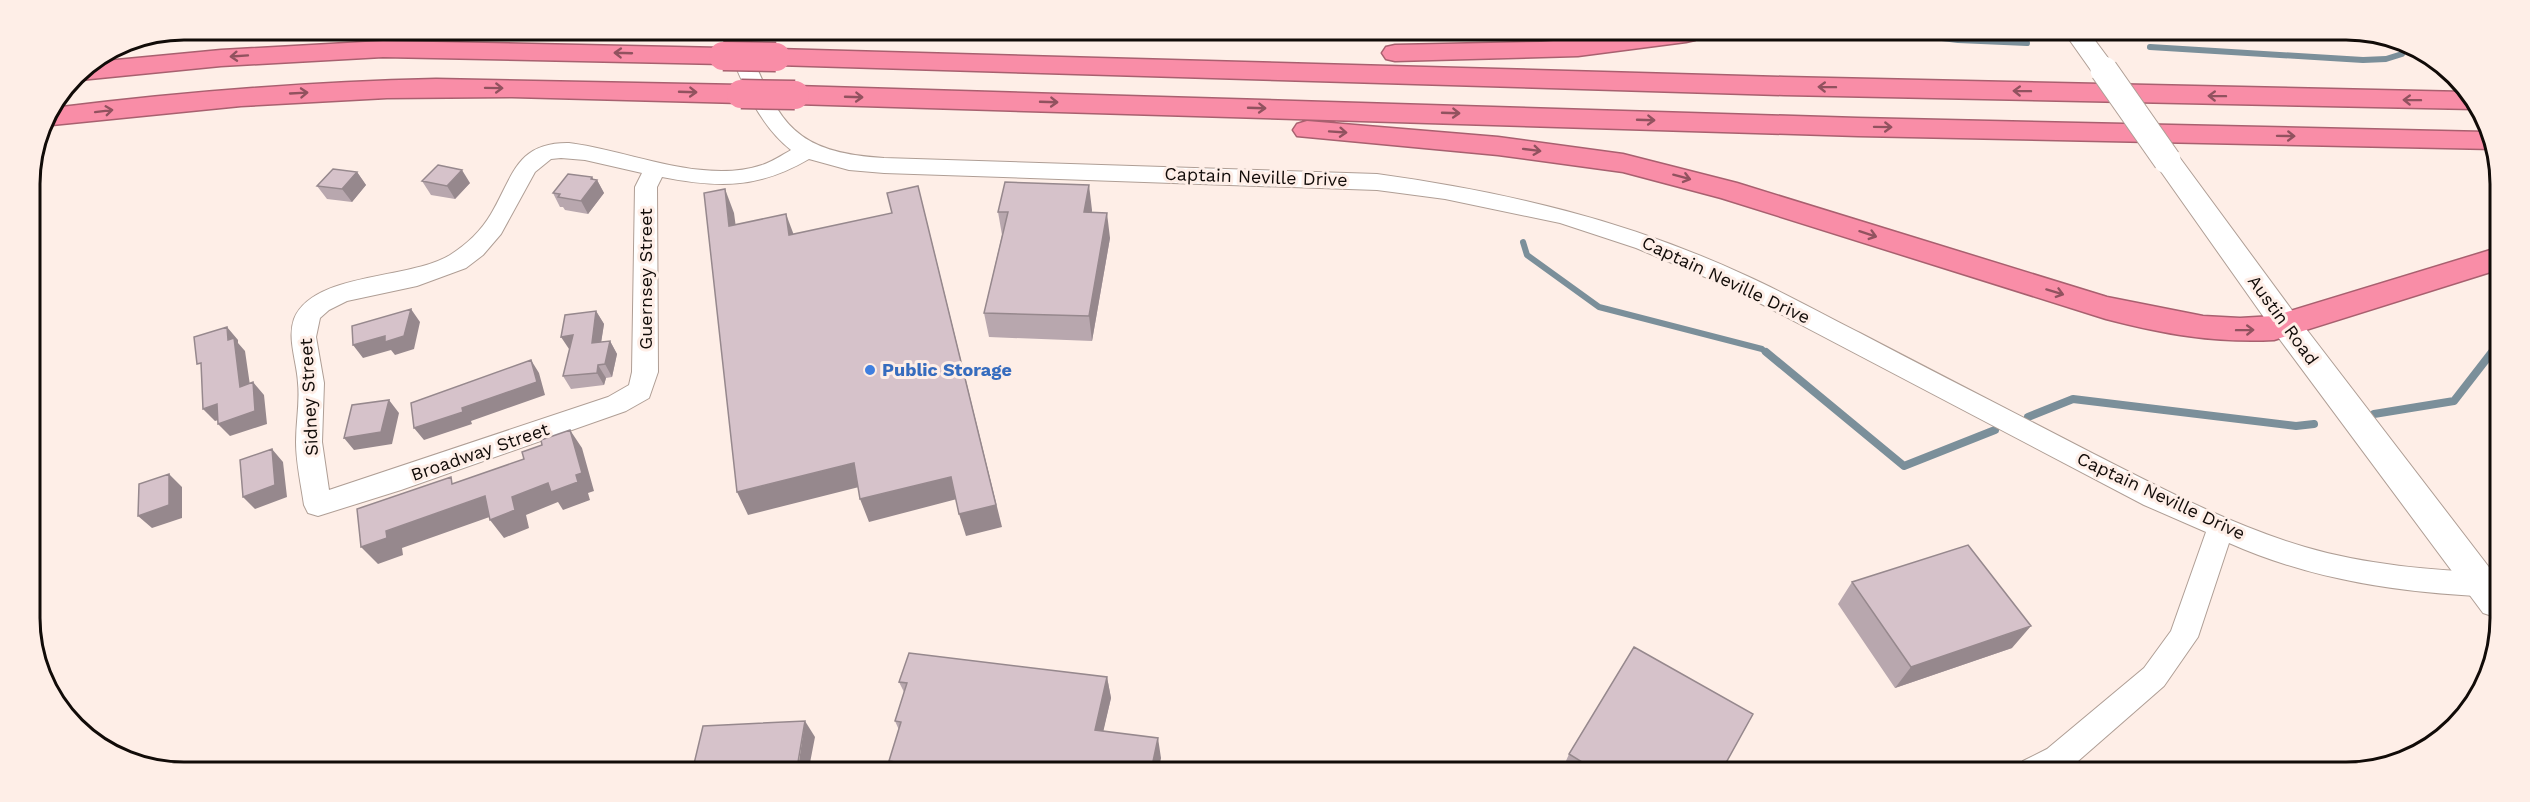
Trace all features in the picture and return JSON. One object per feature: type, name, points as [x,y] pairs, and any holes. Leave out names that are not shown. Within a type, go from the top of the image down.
[{"type":"highway","points":[[1096,66],[1131,57],[1162,54],[1364,53],[1582,47],[1648,40]]},
{"type":"highway","points":[[97,70],[221,58],[383,49],[727,43],[776,57],[1784,86],[2462,101]]},
{"type":"highway","points":[[58,117],[216,99],[374,90],[500,88],[1093,103],[1858,127],[2483,141]]},
{"type":"highway","points":[[1093,103],[1125,115],[1149,120],[1460,142],[1623,163],[1736,193],[2140,317],[2222,329],[2256,329],[2286,325],[2490,261]]},
{"type":"street","name":"Austin Road","points":[[2082,40],[2286,325],[2490,590]]},
{"type":"street","points":[[727,43],[777,125],[792,141],[808,150]]},
{"type":"street","name":"Sidney Street","points":[[318,505],[309,444],[311,384],[304,332],[310,313],[332,297],[360,289],[419,279],[448,267],[470,254],[484,239],[502,213],[526,168],[536,158],[556,150],[655,168]]},
{"type":"street","points":[[655,168],[710,176],[750,176],[768,171],[808,150]]},
{"type":"street","name":"Captain Neville Drive","points":[[808,150],[852,162],[900,166],[1377,182],[1445,191],[1546,212],[1644,242],[1729,277],[2154,497],[2221,527],[2289,554],[2340,568],[2490,591]]},
{"type":"street","name":"Guernsey Street","points":[[640,392],[645,372],[646,187],[655,168]]},
{"type":"street","name":"Broadway Street","points":[[318,505],[392,482],[606,408],[640,392]]},
{"type":"street","points":[[2054,761],[2154,677],[2183,637],[2221,527]]},
{"type":"building","points":[[438,165],[462,170],[447,186],[422,181]]},
{"type":"building","points":[[333,169],[357,172],[342,189],[317,186]]},
{"type":"building","points":[[568,174],[592,177],[591,179],[597,180],[581,201],[558,197],[560,194],[553,193]]},
{"type":"building","points":[[1005,182],[1089,185],[1084,212],[1107,213],[1089,316],[984,313],[1008,212],[998,212]]},
{"type":"building","points":[[918,186],[996,505],[959,514],[951,477],[860,499],[854,463],[737,492],[704,193],[725,189],[729,226],[786,214],[789,235],[892,213],[887,193]]},
{"type":"building","points":[[411,309],[404,336],[385,342],[385,336],[353,345],[352,326]]},
{"type":"building","points":[[596,311],[592,343],[610,341],[605,364],[598,365],[597,373],[563,376],[573,335],[561,337],[565,315]]},
{"type":"building","points":[[227,327],[228,340],[234,338],[240,387],[253,382],[255,411],[218,424],[217,404],[203,409],[201,363],[197,364],[194,337]]},
{"type":"building","points":[[531,360],[537,382],[462,408],[463,412],[414,428],[411,403]]},
{"type":"building","points":[[389,400],[381,432],[344,438],[352,405]]},
{"type":"building","points":[[570,430],[582,473],[576,475],[578,482],[551,492],[548,483],[512,497],[515,510],[490,520],[485,496],[386,531],[387,538],[361,547],[357,509],[451,477],[452,484],[524,459],[522,452],[542,445],[541,440]]},
{"type":"building","points":[[272,449],[275,485],[243,497],[240,460]]},
{"type":"building","points":[[169,474],[169,505],[138,516],[139,484]]},
{"type":"building","points":[[1968,545],[2031,626],[1911,667],[1852,582]]},
{"type":"building","points":[[1634,647],[1753,714],[1727,761],[1581,761],[1569,754]]},
{"type":"building","points":[[909,653],[1107,677],[1095,730],[1158,738],[1153,762],[889,761],[901,722],[895,721],[907,683],[899,682]]},
{"type":"building","points":[[805,721],[798,762],[694,762],[703,726]]},
{"type":"waterway","points":[[1962,40],[2027,43]]},
{"type":"waterway","points":[[2150,47],[2363,60],[2386,59],[2403,52]]},
{"type":"waterway","points":[[1523,242],[1527,255],[1599,307],[1762,349],[1768,354]]},
{"type":"waterway","points":[[1766,352],[1904,466],[1995,430]]},
{"type":"waterway","points":[[2374,414],[2454,401],[2490,355]]},
{"type":"waterway","points":[[2028,417],[2073,399],[2296,426],[2314,424]]},
{"type":"place","name":"Public Storage","points":[[870,370]]}]
